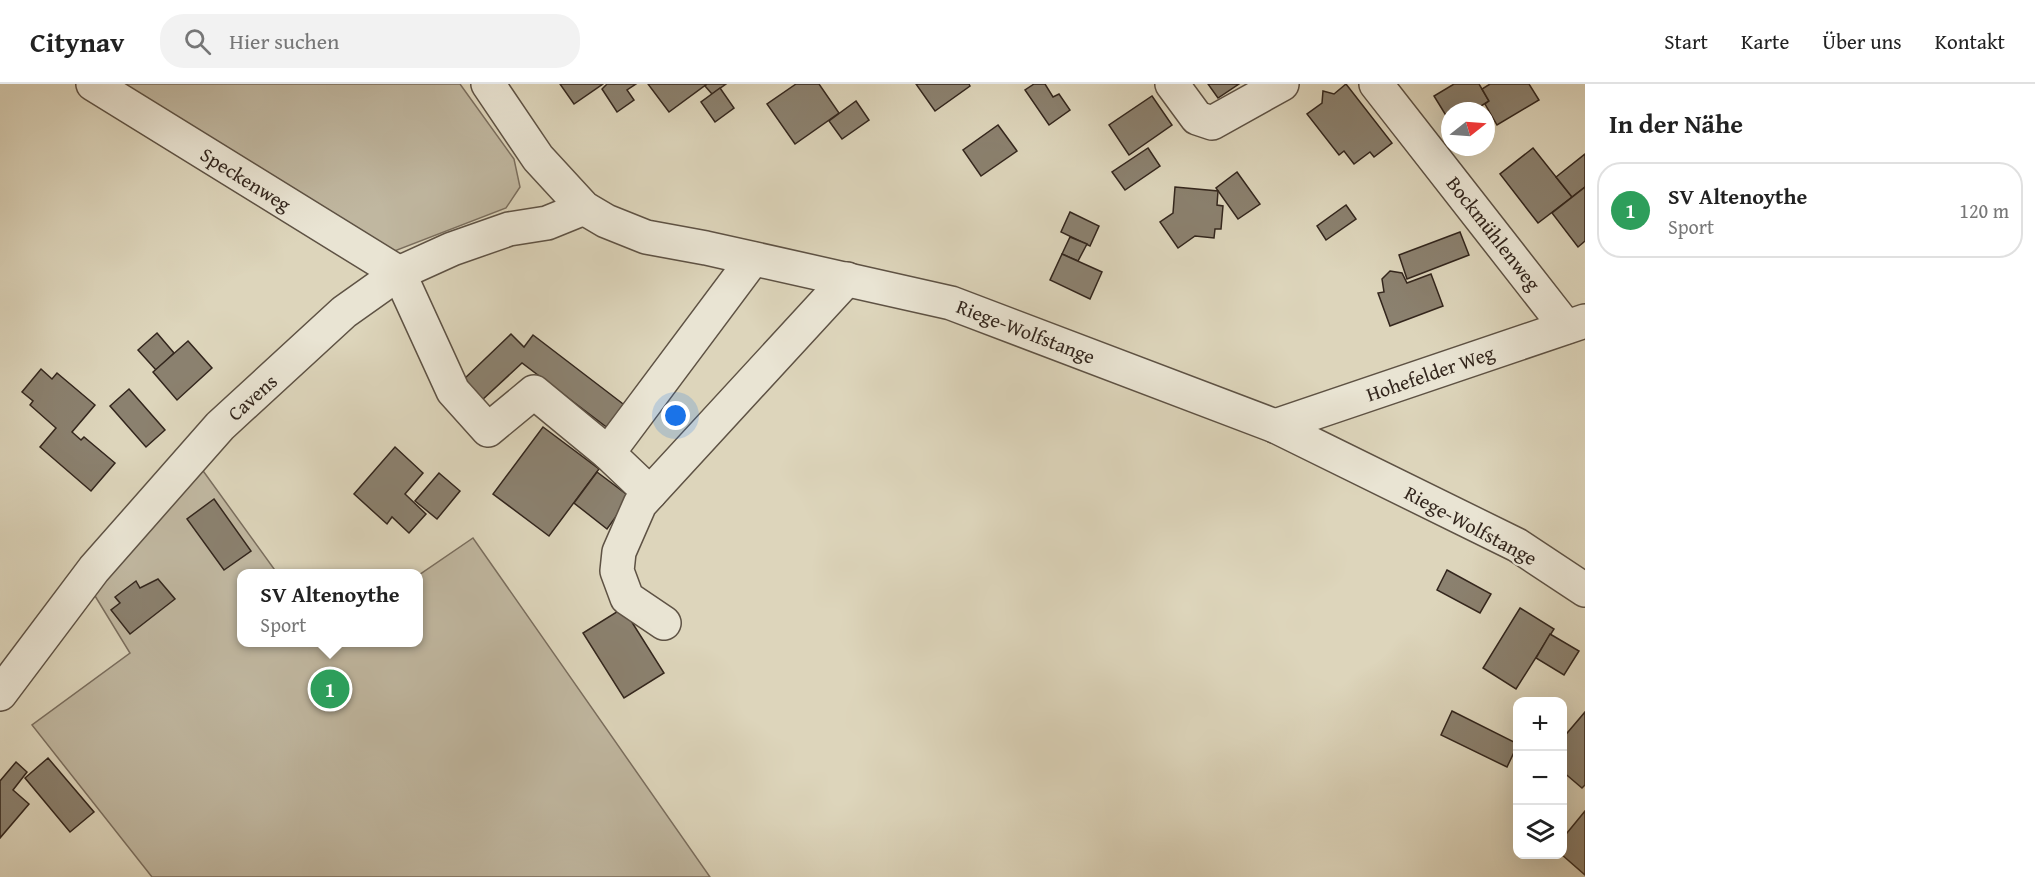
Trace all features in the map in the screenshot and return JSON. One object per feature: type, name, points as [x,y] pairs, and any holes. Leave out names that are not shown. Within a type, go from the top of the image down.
[{"type":"street","name":"Speckenweg","points":[[93,84],[399,273]]},
{"type":"street","name":"Riege-Wolfstange","points":[[488,84],[538,158],[584,208],[606,221],[646,237],[951,303],[1275,426],[1517,545],[1585,590]]},
{"type":"street","points":[[1172,84],[1197,118],[1212,123],[1282,84]]},
{"type":"street","name":"Bockmühlenweg","points":[[1376,84],[1575,324]]},
{"type":"street","name":"Cavens","points":[[0,694],[94,568],[220,426],[344,312],[399,273],[452,249],[509,229],[547,223],[584,208]]},
{"type":"street","points":[[608,453],[753,259]]},
{"type":"street","points":[[399,273],[453,391],[488,430],[534,392],[608,453],[650,493]]},
{"type":"street","points":[[664,623],[627,598],[617,571],[619,552],[626,531],[640,504],[847,279]]},
{"type":"street","name":"Hohefelder Weg","points":[[1275,426],[1575,324]]},
{"type":"shaded area","points":[[123,84],[460,84],[514,159],[520,187],[506,208],[392,252]]},
{"type":"shaded area","points":[[201,468],[274,569],[237,569],[237,647],[423,647],[423,572],[473,538],[710,877],[152,877],[32,725],[130,653],[92,591]]},
{"type":"building","points":[[560,84],[603,84],[574,104]]},
{"type":"building","points":[[607,84],[636,84],[627,90],[634,100],[617,112],[602,89]]},
{"type":"building","points":[[648,84],[707,84],[669,112]]},
{"type":"building","points":[[707,84],[726,84],[712,94],[705,86]]},
{"type":"building","points":[[796,84],[819,84],[839,113],[795,144],[767,104]]},
{"type":"building","points":[[916,84],[969,84],[970,86],[935,111]]},
{"type":"building","points":[[1034,84],[1045,84],[1053,97],[1059,94],[1070,110],[1049,125],[1025,90]]},
{"type":"building","points":[[1208,84],[1239,84],[1218,98]]},
{"type":"building","points":[[1346,84],[1392,143],[1374,157],[1370,152],[1354,164],[1344,151],[1339,155],[1307,114],[1322,103],[1323,91],[1334,94]]},
{"type":"building","points":[[1454,84],[1479,84],[1489,101],[1441,102],[1441,107],[1434,96]]},
{"type":"building","points":[[1490,84],[1529,84],[1539,100],[1497,125],[1495,102],[1488,102],[1482,89]]},
{"type":"building","points":[[720,88],[734,108],[715,122],[701,102]]},
{"type":"building","points":[[1152,96],[1172,125],[1129,155],[1109,125]]},
{"type":"building","points":[[856,101],[869,120],[842,139],[829,121]]},
{"type":"building","points":[[998,125],[1017,151],[981,176],[963,150]]},
{"type":"building","points":[[1148,148],[1160,166],[1125,190],[1112,172]]},
{"type":"building","points":[[1533,148],[1572,197],[1538,223],[1500,174]]},
{"type":"building","points":[[1585,154],[1585,187],[1572,197],[1556,177]]},
{"type":"building","points":[[1237,172],[1260,204],[1238,219],[1216,188]]},
{"type":"building","points":[[1175,187],[1218,191],[1217,205],[1223,206],[1221,229],[1215,229],[1214,238],[1195,236],[1178,248],[1160,222],[1173,213]]},
{"type":"building","points":[[1585,187],[1585,241],[1578,247],[1552,213]]},
{"type":"building","points":[[1346,205],[1356,219],[1326,240],[1317,226]]},
{"type":"building","points":[[1070,212],[1099,226],[1090,246],[1061,232]]},
{"type":"building","points":[[1460,232],[1469,255],[1407,279],[1399,255]]},
{"type":"building","points":[[1070,237],[1087,244],[1078,261],[1062,254]]},
{"type":"building","points":[[1062,254],[1102,272],[1090,299],[1050,280]]},
{"type":"building","points":[[1390,271],[1402,273],[1407,283],[1431,274],[1443,306],[1390,326],[1378,293],[1384,292],[1382,279]]},
{"type":"building","points":[[157,333],[174,353],[156,370],[138,350]]},
{"type":"building","points":[[511,334],[524,347],[533,335],[631,410],[613,432],[522,363],[481,401],[462,381]]},
{"type":"building","points":[[188,341],[212,368],[177,400],[153,372]]},
{"type":"building","points":[[41,369],[52,379],[57,373],[95,405],[72,432],[81,440],[84,437],[115,463],[91,491],[40,447],[56,428],[30,405],[33,401],[22,392]]},
{"type":"building","points":[[129,389],[165,430],[146,447],[110,406]]},
{"type":"building","points":[[543,427],[599,469],[549,536],[493,494]]},
{"type":"building","points":[[395,447],[423,473],[405,494],[426,514],[409,533],[392,517],[387,524],[354,494]]},
{"type":"building","points":[[597,472],[630,497],[607,529],[574,503]]},
{"type":"building","points":[[439,473],[460,491],[437,519],[415,501]]},
{"type":"building","points":[[214,499],[251,551],[224,570],[187,519]]},
{"type":"building","points":[[1447,570],[1491,594],[1480,613],[1437,590]]},
{"type":"building","points":[[158,579],[175,599],[130,634],[111,610],[120,603],[115,597],[136,581],[140,588]]},
{"type":"building","points":[[623,608],[664,673],[624,698],[583,633]]},
{"type":"building","points":[[1520,608],[1554,629],[1516,689],[1483,668]]},
{"type":"building","points":[[1550,634],[1579,651],[1564,675],[1536,658]]},
{"type":"building","points":[[1452,711],[1513,742],[1513,754],[1507,767],[1441,735]]},
{"type":"building","points":[[1585,712],[1585,785],[1582,788],[1567,775],[1567,733]]},
{"type":"building","points":[[48,758],[94,812],[70,832],[25,778]]},
{"type":"building","points":[[16,762],[27,772],[13,790],[29,804],[0,838],[0,781]]},
{"type":"building","points":[[1585,811],[1585,875],[1567,859],[1567,833]]},
{"type":"place","name":"SV Altenoythe","points":[[330,689]]}]
